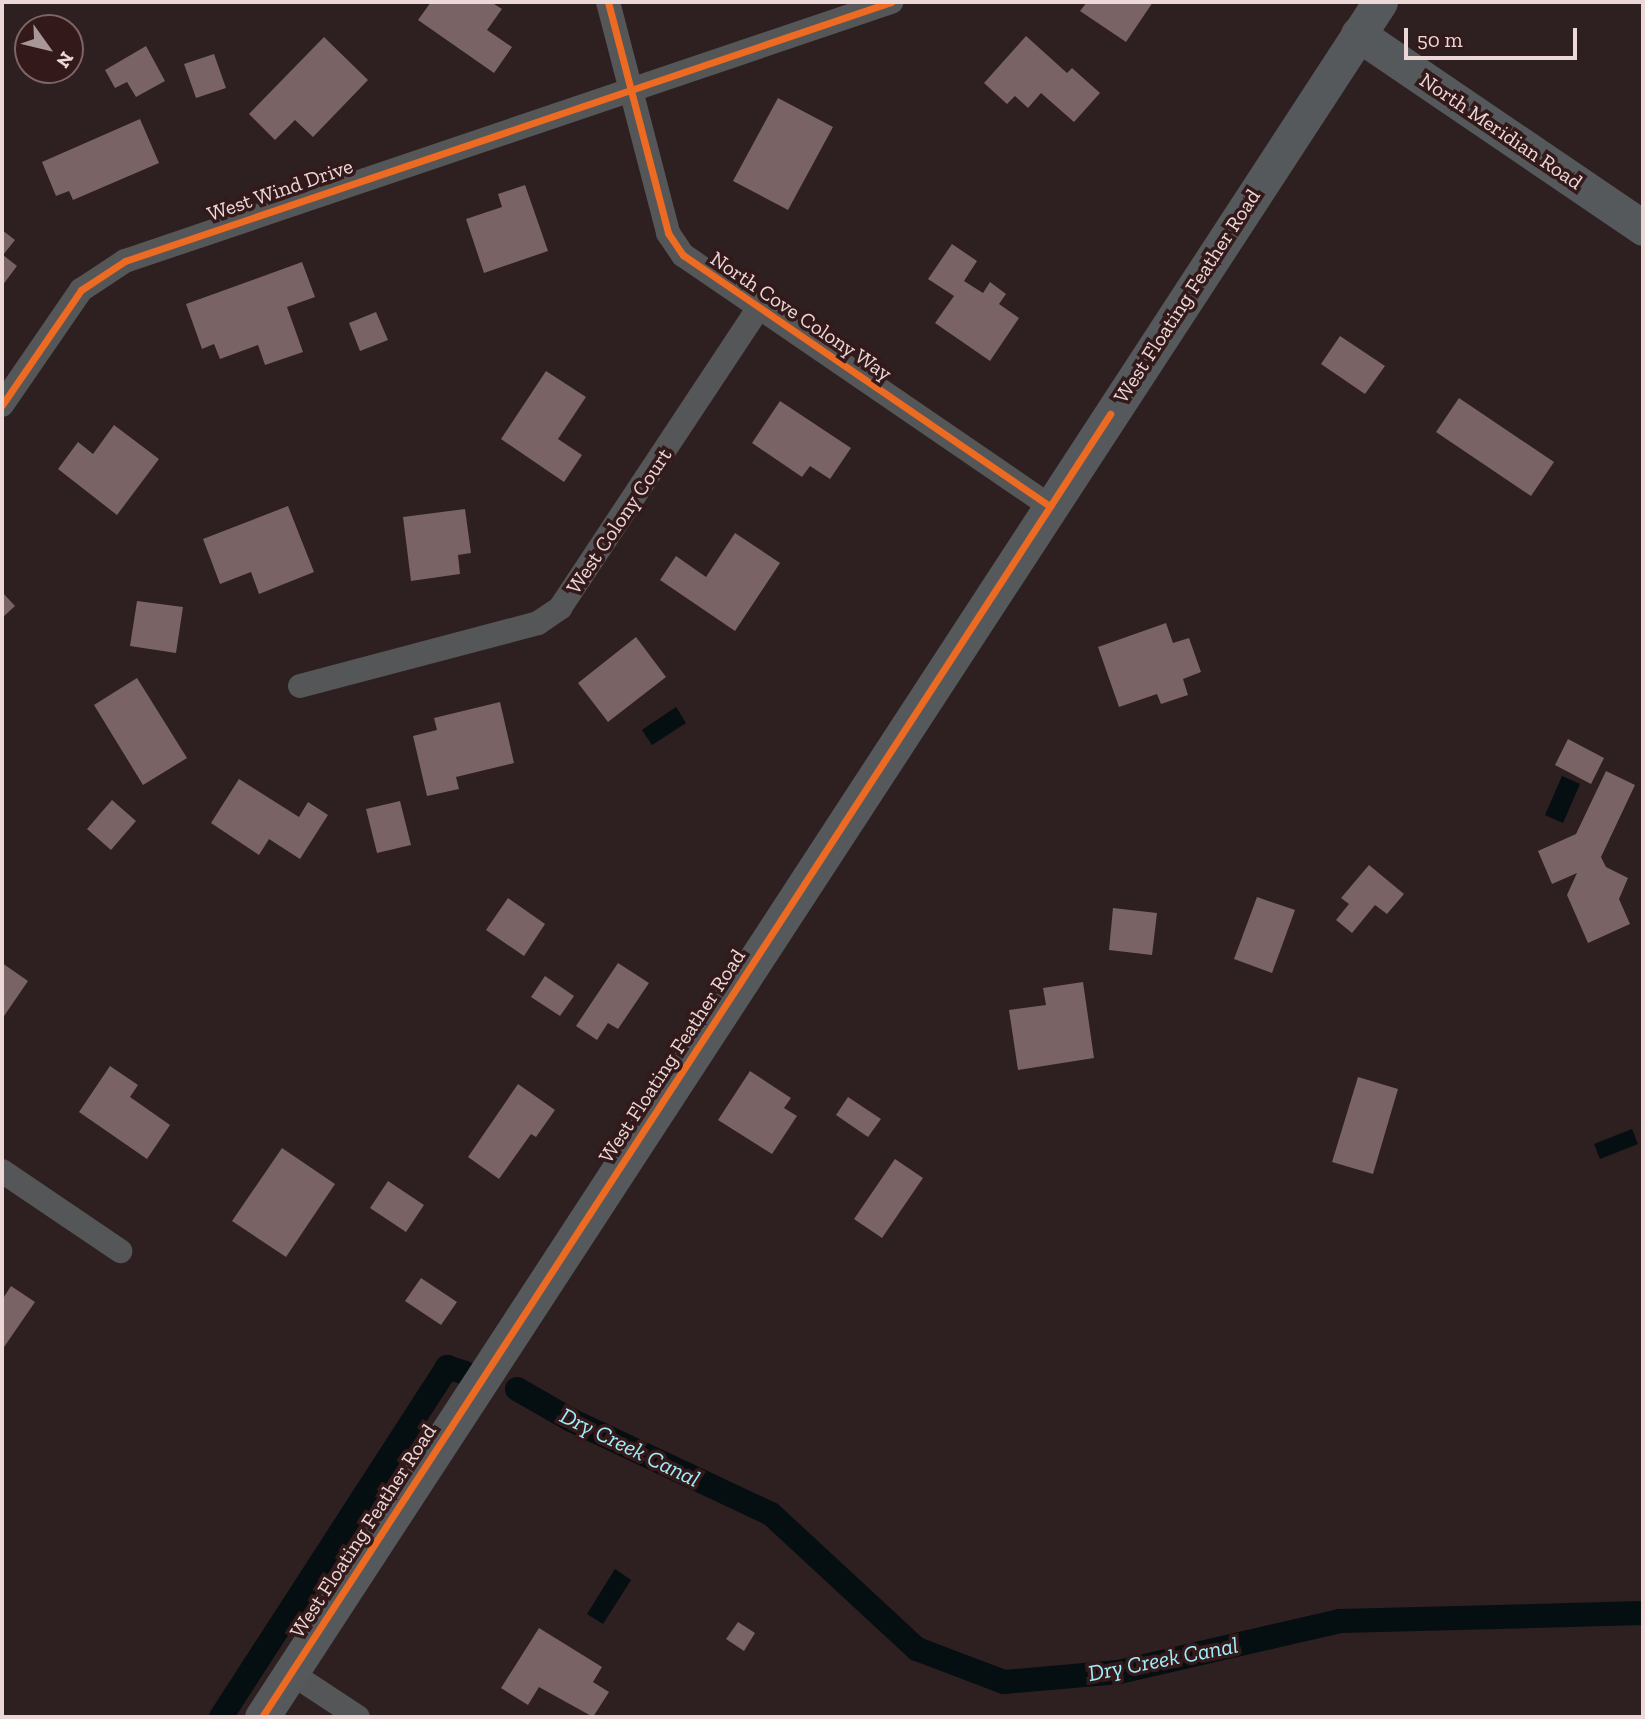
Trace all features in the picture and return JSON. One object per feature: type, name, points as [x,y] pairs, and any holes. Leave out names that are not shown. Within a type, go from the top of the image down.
[{"type":"main road","name":"West Floating Feather Road","points":[[262,1717],[1380,2]]},
{"type":"main road","name":"North Meridian Road","points":[[1358,34],[1643,228]]},
{"type":"street","name":"North Cove Colony Way","points":[[608,2],[668,233],[703,272],[1050,506]]},
{"type":"street","name":"West Wind Drive","points":[[2,405],[81,290],[101,273],[891,2]]},
{"type":"street","name":"West Colony Court","points":[[300,686],[538,623],[560,608],[758,309]]},
{"type":"street","points":[[2,1171],[120,1251]]},
{"type":"street","points":[[291,1673],[358,1717]]},
{"type":"shaded area","points":[[676,707],[686,723],[652,745],[642,730]]},
{"type":"shaded area","points":[[1562,776],[1580,784],[1563,823],[1545,815]]},
{"type":"shaded area","points":[[1632,1129],[1638,1144],[1600,1159],[1594,1144]]},
{"type":"shaded area","points":[[615,1569],[631,1580],[603,1624],[587,1614]]},
{"type":"building","points":[[431,2],[491,2],[502,9],[487,30],[512,47],[494,73],[418,20]]},
{"type":"building","points":[[1087,2],[1153,2],[1126,42],[1080,11]]},
{"type":"building","points":[[1026,36],[1067,73],[1072,68],[1100,93],[1074,122],[1041,93],[1028,108],[1015,96],[1007,104],[984,83]]},
{"type":"building","points":[[324,37],[368,80],[313,137],[295,120],[275,140],[249,114]]},
{"type":"building","points":[[146,46],[165,81],[136,97],[127,82],[115,88],[105,70]]},
{"type":"building","points":[[214,54],[226,88],[196,98],[184,64]]},
{"type":"building","points":[[778,98],[833,127],[788,210],[733,181]]},
{"type":"building","points":[[140,119],[159,163],[73,200],[69,191],[56,196],[42,162]]},
{"type":"building","points":[[525,185],[548,251],[484,273],[466,219],[502,207],[498,194]]},
{"type":"building","points":[[2,230],[15,240],[3,255],[17,266],[2,286]]},
{"type":"building","points":[[952,244],[977,261],[964,281],[983,293],[990,282],[1006,294],[999,304],[1019,318],[990,361],[935,323],[954,296],[928,279]]},
{"type":"building","points":[[302,262],[315,297],[287,307],[303,352],[265,365],[258,345],[220,359],[214,344],[202,349],[186,304]]},
{"type":"building","points":[[376,312],[388,340],[360,351],[349,323]]},
{"type":"building","points":[[1340,336],[1385,366],[1365,394],[1321,364]]},
{"type":"building","points":[[546,371],[586,397],[558,439],[582,455],[564,482],[501,439]]},
{"type":"building","points":[[1459,398],[1554,462],[1531,496],[1436,432]]},
{"type":"building","points":[[780,401],[851,448],[830,479],[810,466],[802,477],[752,443]]},
{"type":"building","points":[[114,425],[159,459],[117,515],[58,469],[78,442],[93,454]]},
{"type":"building","points":[[288,506],[314,572],[259,594],[251,572],[220,584],[203,539]]},
{"type":"building","points":[[465,509],[471,553],[458,555],[460,574],[411,581],[403,517]]},
{"type":"building","points":[[735,533],[780,563],[735,631],[660,580],[676,556],[706,577]]},
{"type":"building","points":[[2,592],[15,606],[2,618]]},
{"type":"building","points":[[137,601],[183,607],[176,653],[130,646]]},
{"type":"building","points":[[1166,623],[1173,643],[1189,638],[1201,672],[1183,679],[1188,695],[1161,704],[1157,694],[1119,707],[1098,647]]},
{"type":"building","points":[[636,637],[666,677],[608,722],[578,683]]},
{"type":"building","points":[[137,678],[187,758],[143,785],[94,705]]},
{"type":"building","points":[[500,702],[514,763],[456,777],[459,789],[427,796],[413,736],[437,730],[434,718]]},
{"type":"building","points":[[1568,739],[1604,758],[1591,784],[1555,765]]},
{"type":"building","points":[[1606,771],[1635,785],[1601,857],[1606,867],[1628,878],[1619,899],[1630,924],[1588,943],[1567,895],[1577,873],[1552,884],[1538,851],[1576,834]]},
{"type":"building","points":[[239,779],[299,817],[308,802],[328,815],[300,859],[269,839],[259,855],[211,823]]},
{"type":"building","points":[[112,800],[136,821],[111,850],[87,829]]},
{"type":"building","points":[[400,801],[411,845],[377,853],[366,809]]},
{"type":"building","points":[[1369,865],[1404,894],[1387,914],[1375,905],[1352,933],[1336,920],[1349,904],[1341,898]]},
{"type":"building","points":[[1257,897],[1295,910],[1272,973],[1234,959]]},
{"type":"building","points":[[508,898],[545,924],[524,956],[486,930]]},
{"type":"building","points":[[1113,908],[1157,913],[1152,955],[1109,950]]},
{"type":"building","points":[[2,963],[28,981],[2,1019]]},
{"type":"building","points":[[618,963],[649,983],[618,1029],[608,1023],[597,1040],[576,1026]]},
{"type":"building","points":[[545,976],[574,996],[560,1016],[531,997]]},
{"type":"building","points":[[1083,982],[1094,1058],[1018,1070],[1009,1010],[1046,1005],[1043,988]]},
{"type":"building","points":[[110,1066],[138,1085],[130,1097],[170,1125],[147,1159],[79,1112]]},
{"type":"building","points":[[750,1071],[791,1098],[784,1108],[797,1116],[772,1154],[718,1120]]},
{"type":"building","points":[[1358,1077],[1398,1089],[1373,1174],[1332,1162]]},
{"type":"building","points":[[518,1084],[555,1110],[536,1137],[531,1134],[499,1179],[468,1157]]},
{"type":"building","points":[[848,1097],[881,1119],[868,1137],[836,1115]]},
{"type":"building","points":[[282,1148],[335,1184],[286,1257],[232,1221]]},
{"type":"building","points":[[895,1159],[923,1178],[882,1238],[854,1219]]},
{"type":"building","points":[[388,1181],[424,1205],[406,1232],[370,1208]]},
{"type":"building","points":[[421,1278],[457,1302],[441,1325],[405,1301]]},
{"type":"building","points":[[11,1286],[35,1302],[2,1350],[2,1300]]},
{"type":"building","points":[[738,1622],[755,1633],[744,1651],[726,1639]]},
{"type":"building","points":[[539,1628],[602,1667],[593,1682],[609,1692],[593,1717],[539,1687],[528,1705],[501,1688]]},
{"type":"waterway","name":"Dry Creek Canal","points":[[221,1717],[447,1367],[465,1373]]},
{"type":"waterway","name":"Dry Creek Canal","points":[[517,1389],[571,1420],[771,1514],[917,1649],[1004,1682],[1119,1672],[1340,1621],[1643,1613]]},
{"type":"cycle path","points":[[608,2],[668,233],[683,255],[1050,506]]},
{"type":"cycle path","points":[[2,405],[81,290],[125,261],[891,2]]},
{"type":"cycle path","points":[[262,1717],[1110,414]]}]
